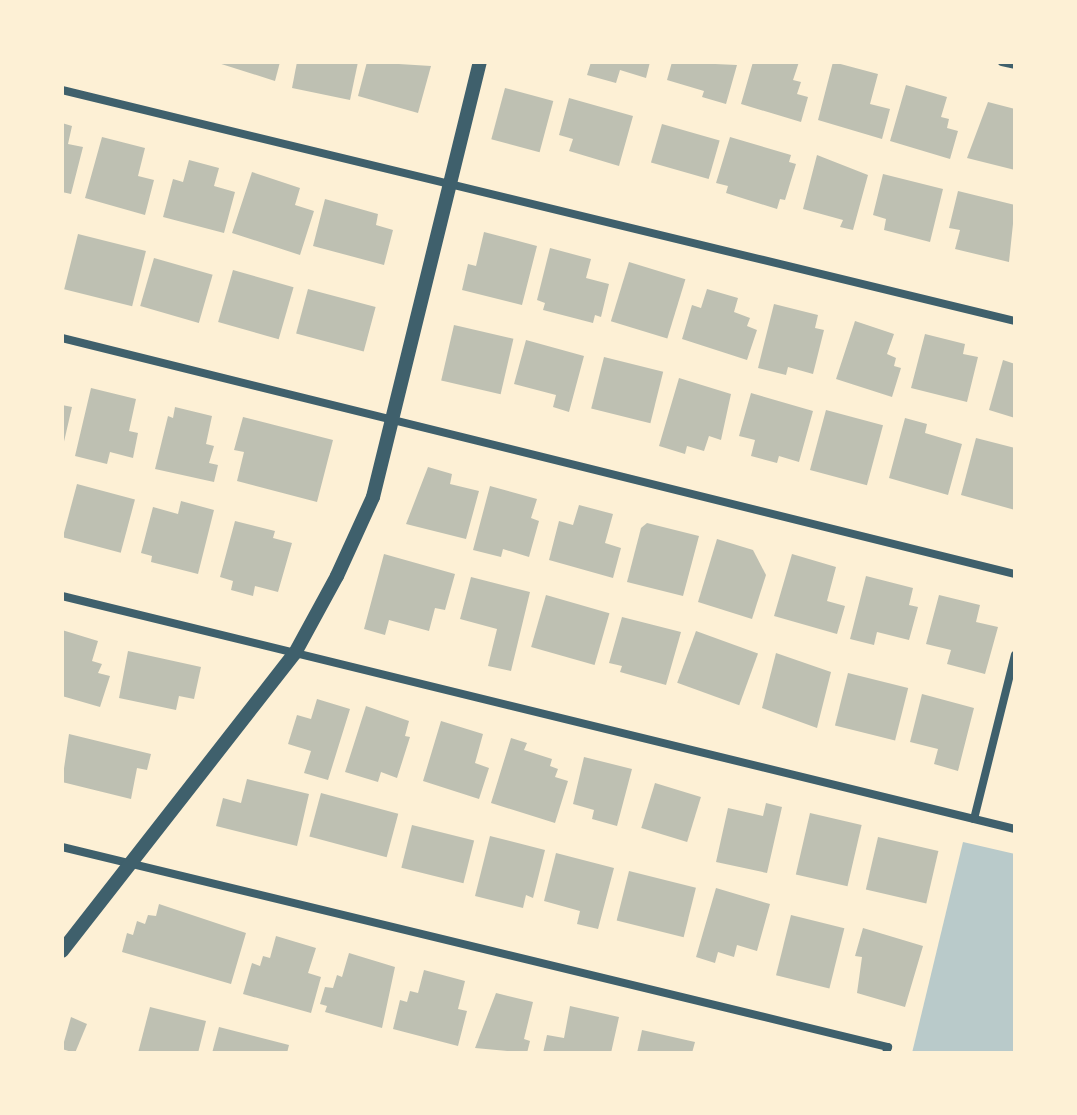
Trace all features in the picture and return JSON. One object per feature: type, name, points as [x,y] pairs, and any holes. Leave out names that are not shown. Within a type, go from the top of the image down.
[{"type":"street","points":[[62,951],[295,653],[373,497],[480,62]]},
{"type":"street","points":[[1002,62],[1015,65]]},
{"type":"street","points":[[62,90],[1015,321]]},
{"type":"street","points":[[62,338],[1015,574]]},
{"type":"street","points":[[62,596],[1015,829]]},
{"type":"street","points":[[974,819],[1015,655]]},
{"type":"street","points":[[62,847],[888,1047],[886,1053]]},
{"type":"shaded area","points":[[963,842],[1015,854],[1015,1053],[912,1053]]},
{"type":"building","points":[[215,62],[280,62],[275,81]]},
{"type":"building","points":[[297,62],[358,62],[350,100],[292,88]]},
{"type":"building","points":[[367,62],[431,66],[418,113],[358,96]]},
{"type":"building","points":[[591,62],[650,62],[646,78],[620,70],[616,83],[587,75]]},
{"type":"building","points":[[672,62],[737,65],[726,104],[702,97],[704,91],[667,80]]},
{"type":"building","points":[[753,62],[799,62],[793,80],[801,82],[797,94],[808,97],[801,122],[741,104]]},
{"type":"building","points":[[833,62],[878,74],[870,104],[890,109],[882,139],[818,120]]},
{"type":"building","points":[[906,85],[947,97],[941,117],[949,119],[947,128],[958,131],[950,159],[890,141]]},
{"type":"building","points":[[505,88],[553,101],[540,152],[491,139]]},
{"type":"building","points":[[569,98],[633,116],[619,166],[569,151],[573,139],[559,135]]},
{"type":"building","points":[[988,102],[1015,109],[1015,170],[967,158]]},
{"type":"building","points":[[62,123],[72,126],[68,144],[83,147],[71,194],[62,192]]},
{"type":"building","points":[[662,124],[720,141],[709,179],[651,162]]},
{"type":"building","points":[[102,137],[145,148],[138,176],[154,180],[145,215],[85,198]]},
{"type":"building","points":[[730,137],[791,155],[789,162],[796,164],[785,200],[780,199],[777,209],[726,193],[728,186],[716,183]]},
{"type":"building","points":[[817,155],[868,175],[853,230],[840,227],[843,220],[803,209]]},
{"type":"building","points":[[189,160],[219,168],[214,186],[235,192],[224,233],[163,217],[173,179],[183,182]]},
{"type":"building","points":[[252,172],[300,188],[295,205],[314,211],[300,255],[232,233]]},
{"type":"building","points":[[883,174],[943,189],[930,242],[884,230],[886,219],[873,215]]},
{"type":"building","points":[[958,191],[1015,205],[1009,262],[955,249],[960,230],[949,228]]},
{"type":"building","points":[[325,199],[378,214],[376,225],[393,230],[384,265],[313,246]]},
{"type":"building","points":[[484,232],[537,246],[522,305],[462,290],[468,264],[476,266]]},
{"type":"building","points":[[78,234],[146,251],[132,306],[64,289]]},
{"type":"building","points":[[550,248],[591,259],[586,278],[609,284],[601,317],[595,315],[593,323],[543,310],[545,303],[537,300]]},
{"type":"building","points":[[154,258],[213,275],[199,323],[140,306]]},
{"type":"building","points":[[629,262],[685,279],[667,339],[611,321]]},
{"type":"building","points":[[233,270],[294,287],[279,339],[218,322]]},
{"type":"building","points":[[308,289],[376,307],[364,352],[296,333]]},
{"type":"building","points":[[707,289],[738,298],[734,312],[750,318],[747,326],[757,330],[747,360],[682,339],[692,305],[701,308]]},
{"type":"building","points":[[774,304],[818,315],[815,328],[824,330],[813,374],[788,367],[786,375],[758,368]]},
{"type":"building","points":[[855,321],[894,334],[887,354],[896,358],[894,366],[901,368],[892,397],[836,379]]},
{"type":"building","points":[[454,325],[513,339],[501,394],[441,381]]},
{"type":"building","points":[[925,334],[965,344],[963,354],[978,357],[967,402],[911,388]]},
{"type":"building","points":[[526,340],[584,356],[569,412],[553,407],[556,395],[514,384]]},
{"type":"building","points":[[604,357],[663,372],[650,423],[591,408]]},
{"type":"building","points":[[1003,360],[1015,364],[1015,418],[989,410]]},
{"type":"building","points":[[679,378],[731,394],[721,440],[709,436],[704,451],[687,446],[685,454],[659,446]]},
{"type":"building","points":[[91,388],[136,399],[129,431],[138,433],[133,458],[110,452],[107,464],[75,456]]},
{"type":"building","points":[[751,393],[813,411],[799,462],[779,456],[777,463],[751,456],[755,440],[739,436]]},
{"type":"building","points":[[62,405],[72,407],[63,446],[62,445]]},
{"type":"building","points":[[175,407],[212,416],[206,444],[214,446],[209,463],[218,465],[214,482],[155,469],[168,416],[173,418]]},
{"type":"building","points":[[826,410],[883,425],[867,485],[810,470]]},
{"type":"building","points":[[243,417],[333,440],[317,502],[237,481],[244,452],[234,450]]},
{"type":"building","points":[[905,418],[927,424],[925,433],[962,444],[948,495],[889,478]]},
{"type":"building","points":[[976,438],[1015,448],[1015,510],[961,495]]},
{"type":"building","points":[[428,467],[452,474],[450,484],[479,491],[466,539],[406,524]]},
{"type":"building","points":[[77,484],[135,500],[121,553],[63,537]]},
{"type":"building","points":[[490,486],[537,499],[531,518],[539,521],[529,557],[503,549],[501,557],[473,550]]},
{"type":"building","points":[[181,501],[214,510],[198,574],[151,562],[152,556],[141,553],[153,507],[178,514]]},
{"type":"building","points":[[579,505],[613,514],[605,543],[621,548],[613,578],[549,560],[559,521],[573,525]]},
{"type":"building","points":[[235,521],[275,531],[273,538],[292,543],[278,592],[255,586],[253,596],[231,590],[233,581],[220,577]]},
{"type":"building","points":[[647,523],[699,536],[683,596],[627,582],[641,528]]},
{"type":"building","points":[[717,539],[753,550],[766,575],[752,619],[698,602]]},
{"type":"building","points":[[384,554],[455,574],[445,610],[435,608],[429,631],[389,620],[385,635],[364,629]]},
{"type":"building","points":[[792,554],[836,567],[827,601],[845,606],[837,634],[774,616]]},
{"type":"building","points":[[866,576],[913,588],[909,605],[918,607],[909,640],[877,632],[874,645],[850,639]]},
{"type":"building","points":[[471,577],[530,592],[511,671],[488,666],[497,629],[460,619]]},
{"type":"building","points":[[546,595],[609,613],[595,665],[531,647]]},
{"type":"building","points":[[939,595],[980,605],[976,622],[998,627],[985,674],[947,664],[951,650],[926,644]]},
{"type":"building","points":[[622,617],[681,632],[666,685],[620,672],[622,666],[609,663]]},
{"type":"building","points":[[62,630],[98,641],[92,661],[102,664],[98,673],[110,676],[100,707],[62,696]]},
{"type":"building","points":[[696,631],[758,654],[739,705],[677,683]]},
{"type":"building","points":[[128,651],[201,667],[194,699],[179,696],[176,710],[119,698]]},
{"type":"building","points":[[776,653],[831,672],[817,728],[762,708]]},
{"type":"building","points":[[848,673],[908,688],[895,740],[835,725]]},
{"type":"building","points":[[922,694],[974,708],[958,771],[934,764],[938,749],[910,742]]},
{"type":"building","points":[[317,699],[350,709],[328,780],[304,773],[311,751],[288,744],[297,715],[311,719]]},
{"type":"building","points":[[366,706],[409,721],[405,736],[410,737],[397,778],[381,772],[378,782],[345,772]]},
{"type":"building","points":[[441,721],[483,734],[475,763],[489,768],[479,799],[423,781]]},
{"type":"building","points":[[69,734],[151,754],[147,770],[137,768],[131,799],[62,782]]},
{"type":"building","points":[[511,738],[527,743],[524,750],[552,759],[550,766],[558,769],[555,777],[568,781],[555,823],[491,803]]},
{"type":"building","points":[[584,757],[632,769],[617,826],[592,819],[594,810],[573,804]]},
{"type":"building","points":[[247,779],[309,794],[297,846],[216,826],[223,798],[241,803]]},
{"type":"building","points":[[655,783],[701,797],[687,842],[641,828]]},
{"type":"building","points":[[321,793],[398,814],[387,857],[309,836]]},
{"type":"building","points":[[766,803],[782,807],[767,873],[716,862],[728,808],[763,816]]},
{"type":"building","points":[[810,813],[862,825],[847,886],[796,874]]},
{"type":"building","points":[[412,825],[474,840],[463,883],[401,868]]},
{"type":"building","points":[[490,836],[545,850],[533,898],[526,895],[523,908],[475,896]]},
{"type":"building","points":[[878,837],[938,851],[926,904],[866,890]]},
{"type":"building","points":[[556,853],[614,868],[598,929],[577,924],[580,911],[544,901]]},
{"type":"building","points":[[629,871],[696,888],[684,937],[617,920]]},
{"type":"building","points":[[716,888],[770,904],[757,951],[737,945],[734,957],[718,952],[715,963],[696,957]]},
{"type":"building","points":[[159,904],[246,933],[231,984],[122,952],[127,933],[133,935],[137,921],[145,924],[148,915],[156,916]]},
{"type":"building","points":[[791,915],[844,928],[829,988],[776,975]]},
{"type":"building","points":[[863,928],[923,946],[905,1007],[857,993],[862,957],[855,956]]},
{"type":"building","points":[[276,936],[316,948],[308,973],[321,977],[311,1013],[243,994],[252,963],[260,966],[263,956],[270,958]]},
{"type":"building","points":[[349,953],[395,967],[382,1028],[325,1012],[327,1006],[320,1004],[325,987],[333,988],[337,975],[342,977]]},
{"type":"building","points":[[424,970],[465,981],[458,1009],[467,1011],[458,1046],[393,1029],[400,1000],[407,1002],[410,991],[418,993]]},
{"type":"building","points":[[496,993],[533,1002],[524,1039],[530,1041],[527,1053],[475,1048]]},
{"type":"building","points":[[570,1006],[619,1017],[611,1053],[543,1053],[547,1035],[564,1038]]},
{"type":"building","points":[[150,1007],[206,1021],[198,1053],[138,1053]]},
{"type":"building","points":[[71,1017],[87,1024],[75,1053],[62,1049]]},
{"type":"building","points":[[219,1027],[289,1045],[287,1053],[212,1053]]},
{"type":"building","points":[[642,1030],[695,1042],[692,1053],[637,1053]]}]
